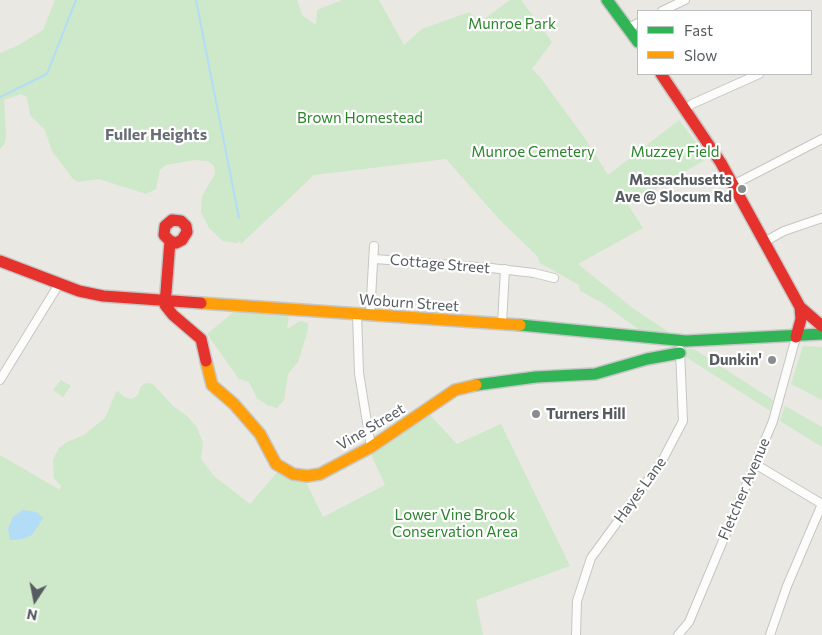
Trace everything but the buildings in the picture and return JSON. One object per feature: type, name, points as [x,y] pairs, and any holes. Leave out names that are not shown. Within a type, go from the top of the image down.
[{"type":"main road","points":[[607,0],[633,26],[637,39]]},
{"type":"main road","points":[[662,75],[686,109],[733,185],[800,307],[822,326]]},
{"type":"main road","points":[[164,301],[170,241]]},
{"type":"main road","name":"Woburn Street","points":[[0,261],[59,284],[103,296],[586,330],[680,340],[796,337],[822,334]]},
{"type":"main road","name":"Vine Street","points":[[164,301],[172,315],[201,339],[212,385],[234,404],[260,434],[276,464],[282,469],[300,475],[320,474],[372,447],[455,390],[466,386],[536,377],[595,374],[655,357],[680,353]]},
{"type":"main road","points":[[796,337],[801,319],[800,307]]},
{"type":"street","points":[[664,10],[685,0]]},
{"type":"street","points":[[686,109],[692,104],[757,75]]},
{"type":"street","points":[[733,185],[822,139]]},
{"type":"street","points":[[764,242],[784,231],[822,218]]},
{"type":"street","name":"Cottage Street","points":[[370,315],[375,259],[374,246]]},
{"type":"street","name":"Cottage Street","points":[[375,259],[505,270],[554,278]]},
{"type":"street","name":"Cottage Street","points":[[502,324],[505,270]]},
{"type":"street","points":[[0,380],[59,284]]},
{"type":"street","points":[[357,314],[359,373],[372,447]]},
{"type":"street","name":"Fletcher Avenue","points":[[678,635],[689,622],[755,464],[777,408],[796,337]]},
{"type":"street","name":"Hayes Lane","points":[[576,635],[577,601],[591,558],[662,461],[682,425],[684,404],[680,340]]},
{"type":"street","points":[[755,464],[822,504],[786,588],[770,635]]},
{"type":"green space","points":[[55,0],[297,0],[302,15],[316,25],[317,10],[342,0],[379,0],[404,45],[422,29],[469,12],[480,22],[510,0],[521,0],[552,42],[532,69],[584,137],[608,175],[679,120],[708,158],[628,205],[643,228],[578,264],[634,309],[673,335],[642,332],[601,302],[580,291],[579,285],[540,263],[537,256],[499,219],[446,159],[314,175],[241,244],[240,241],[237,243],[223,241],[209,228],[201,212],[202,196],[215,174],[214,166],[208,161],[194,160],[166,165],[160,170],[156,189],[146,194],[99,179],[78,182],[73,179],[52,151],[45,130],[30,115],[27,97],[21,94],[4,100],[6,135],[5,143],[0,149],[0,53],[19,45],[43,30]]},
{"type":"green space","points":[[235,311],[289,314],[287,329],[300,321],[308,323],[308,330],[298,362],[288,374],[284,400],[277,408],[267,405],[257,398],[249,382],[239,379],[207,334]]},
{"type":"green space","points":[[803,346],[822,347],[822,400],[791,384]]},
{"type":"green space","points":[[686,349],[694,349],[773,400],[770,411],[686,357]]},
{"type":"green space","points":[[61,380],[71,386],[63,397],[53,390]]},
{"type":"green space","name":"Lower Vine Brook Conservation Area","points":[[146,383],[153,384],[173,406],[187,416],[196,426],[203,442],[201,459],[214,476],[250,504],[279,470],[291,479],[306,482],[323,517],[385,485],[370,452],[429,414],[457,444],[501,424],[570,566],[476,600],[483,635],[0,635],[0,455],[60,490],[61,486],[54,478],[53,459],[59,448],[67,442],[84,435],[105,418],[116,392],[118,391],[124,397],[132,399],[138,395],[141,386]]},
{"type":"green space","points":[[785,406],[822,427],[822,447],[780,421]]},
{"type":"water","points":[[23,510],[36,512],[43,518],[32,535],[22,539],[10,540],[8,529],[13,517]]},
{"type":"waterway","points":[[0,97],[47,74],[76,0]]},
{"type":"waterway","points":[[196,0],[239,218]]},
{"type":"traffic: fast","points":[[607,0],[637,41]]},
{"type":"traffic: fast","points":[[520,325],[686,341],[822,334]]},
{"type":"traffic: fast","points":[[476,385],[536,377],[595,374],[647,359],[680,353]]},
{"type":"traffic: slow","points":[[201,303],[520,325]]},
{"type":"traffic: slow","points":[[206,361],[212,385],[234,404],[260,434],[276,464],[293,474],[307,476],[320,474],[371,447],[455,390],[476,385]]},
{"type":"traffic: jam","points":[[662,75],[721,163],[800,307],[822,326]]},
{"type":"traffic: jam","points":[[170,241],[164,235],[165,226],[172,220],[181,221],[186,226],[187,232],[182,240],[176,243],[170,241],[165,305],[173,315],[201,339],[206,361]]},
{"type":"traffic: jam","points":[[0,261],[79,291],[103,296],[201,303]]},
{"type":"traffic: jam","points":[[796,337],[801,319],[800,307]]},
{"type":"place","name":"Massachusetts Ave @ Slocum Rd","points":[[742,189]]},
{"type":"place","name":"Dunkin'","points":[[772,360]]},
{"type":"place","name":"Turners Hill","points":[[536,414]]},
{"type":"district","name":"Fuller Heights","points":[[156,135]]},
{"type":"park label","name":"Munroe Park","points":[[512,24]]},
{"type":"park label","name":"Brown Homestead","points":[[360,118]]},
{"type":"park label","name":"Munroe Cemetery","points":[[533,152]]},
{"type":"park label","name":"Muzzey Field","points":[[675,152]]}]
